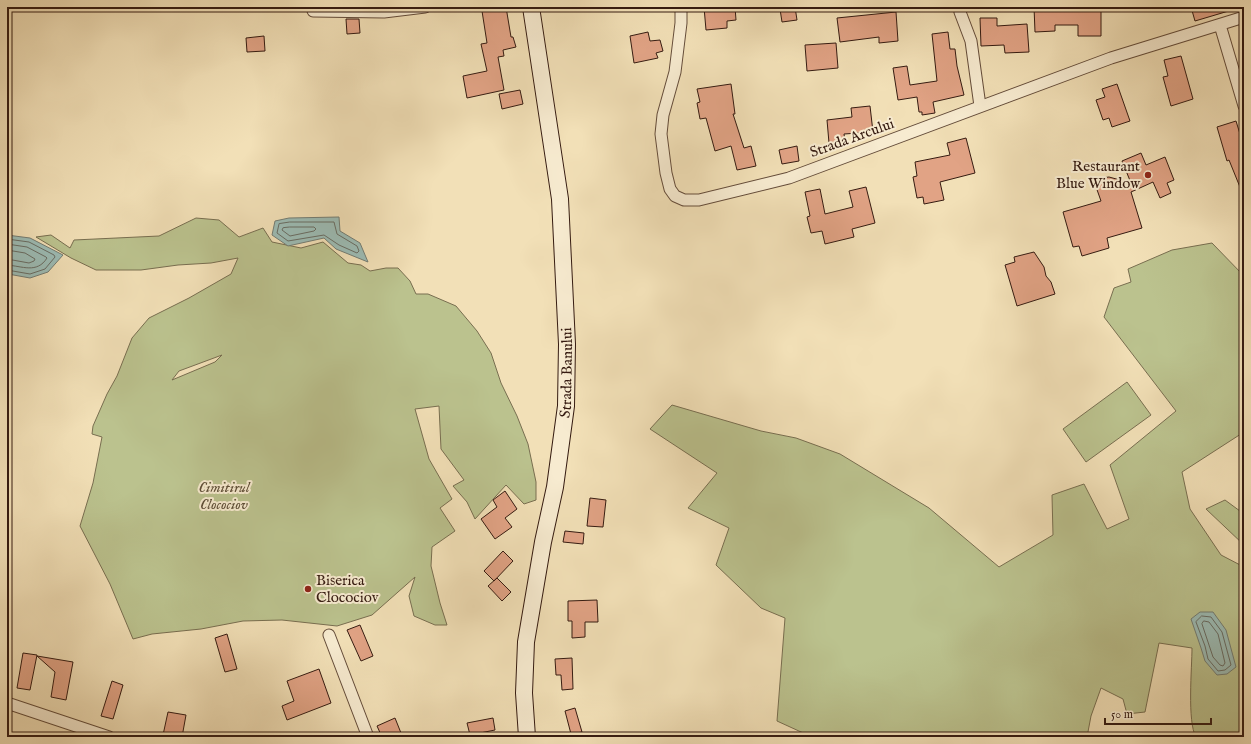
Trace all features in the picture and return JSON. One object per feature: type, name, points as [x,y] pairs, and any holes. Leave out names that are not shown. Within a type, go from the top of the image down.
[{"type":"street","points":[[312,11],[384,12],[425,7]]},
{"type":"street","name":"Strada Banului","points":[[527,737],[524,694],[526,642],[543,542],[556,487],[566,406],[567,344],[560,199],[531,7]]},
{"type":"street","name":"Strada Arcului","points":[[681,7],[681,23],[676,72],[663,115],[661,134],[666,173],[670,189],[675,196],[684,200],[699,200],[789,178],[1111,58],[1244,17]]},
{"type":"street","points":[[959,7],[971,41],[980,106]]},
{"type":"street","points":[[1220,25],[1244,106]]},
{"type":"street","points":[[329,635],[368,737]]},
{"type":"street","points":[[7,703],[109,737]]},
{"type":"green space","name":"Cimitirul Clocociov","points":[[196,218],[219,220],[239,237],[263,228],[272,242],[301,248],[323,242],[348,263],[361,265],[370,271],[386,268],[398,268],[410,281],[416,294],[428,294],[456,306],[477,331],[491,353],[501,383],[517,416],[528,444],[536,482],[536,500],[524,504],[506,485],[475,519],[467,502],[453,486],[464,480],[441,449],[439,406],[415,409],[429,459],[452,499],[440,508],[455,531],[432,547],[431,566],[447,625],[435,625],[414,616],[409,596],[415,577],[372,615],[337,626],[282,620],[243,621],[201,629],[152,634],[133,639],[110,584],[80,526],[93,483],[102,437],[92,434],[93,426],[107,394],[117,376],[132,338],[149,318],[189,298],[231,274],[238,258],[211,263],[178,265],[141,270],[96,270],[71,258],[36,237],[51,235],[70,248],[74,240],[159,236]],"holes":[[[222,355],[215,362],[172,380],[179,371]]]},
{"type":"green space","points":[[1212,243],[1244,276],[1244,432],[1182,472],[1190,509],[1221,555],[1244,567],[1244,737],[1196,737],[1193,730],[1191,707],[1192,648],[1159,643],[1145,712],[1127,714],[1123,699],[1101,688],[1091,716],[1087,737],[812,737],[777,721],[785,618],[761,608],[716,565],[729,528],[688,508],[717,473],[650,429],[672,405],[761,431],[796,438],[840,454],[929,508],[999,567],[1053,535],[1052,495],[1084,484],[1107,529],[1129,519],[1110,465],[1176,411],[1104,317],[1114,288],[1131,282],[1128,269],[1172,250]]},
{"type":"green space","points":[[1127,382],[1151,415],[1086,462],[1063,429]]},
{"type":"green space","points":[[1225,500],[1244,514],[1244,545],[1206,509]]},
{"type":"water","points":[[339,217],[340,231],[360,243],[368,262],[336,249],[324,238],[288,246],[272,235],[275,221],[289,218]]},
{"type":"water","points":[[7,235],[30,238],[63,255],[48,272],[30,278],[8,274]]},
{"type":"water","points":[[1200,612],[1213,612],[1226,630],[1236,667],[1227,674],[1217,675],[1205,661],[1191,619]]},
{"type":"building","points":[[506,7],[511,37],[513,37],[516,47],[503,50],[504,56],[498,57],[504,90],[467,98],[463,76],[487,71],[481,44],[487,43],[482,11]]},
{"type":"building","points":[[704,7],[735,7],[736,20],[727,21],[727,28],[706,30]]},
{"type":"building","points":[[795,7],[797,20],[782,22],[780,9]]},
{"type":"building","points":[[1034,7],[1055,7],[1055,10],[1101,10],[1101,36],[1078,36],[1078,25],[1055,25],[1055,31],[1035,32]]},
{"type":"building","points":[[1191,7],[1232,7],[1232,10],[1195,21]]},
{"type":"building","points":[[896,12],[898,41],[879,43],[879,37],[840,42],[837,18]]},
{"type":"building","points":[[980,18],[997,18],[997,26],[1027,24],[1029,52],[1005,53],[1004,45],[981,46]]},
{"type":"building","points":[[346,19],[359,19],[360,33],[347,34]]},
{"type":"building","points":[[648,32],[650,41],[660,40],[663,51],[656,53],[658,58],[634,63],[630,36]]},
{"type":"building","points":[[948,32],[950,49],[955,49],[957,66],[964,95],[933,102],[935,113],[922,115],[922,112],[919,112],[917,97],[898,100],[893,68],[907,66],[910,85],[937,81],[932,34]]},
{"type":"building","points":[[264,36],[265,51],[247,52],[246,38]]},
{"type":"building","points":[[836,43],[838,68],[807,71],[805,45]]},
{"type":"building","points":[[1181,56],[1193,99],[1171,106],[1163,77],[1168,76],[1164,60]]},
{"type":"building","points":[[731,84],[735,114],[733,114],[744,148],[751,146],[756,166],[737,170],[731,146],[715,151],[706,118],[700,119],[697,103],[700,102],[697,89]]},
{"type":"building","points":[[1117,84],[1130,121],[1112,127],[1109,118],[1103,120],[1096,100],[1105,97],[1102,89]]},
{"type":"building","points":[[520,90],[523,104],[502,109],[499,94]]},
{"type":"building","points":[[870,106],[873,132],[844,134],[845,141],[829,143],[827,120],[852,117],[851,108]]},
{"type":"building","points":[[1236,121],[1244,147],[1244,197],[1229,160],[1227,161],[1217,127]]},
{"type":"building","points":[[966,138],[975,173],[940,182],[944,200],[924,204],[923,197],[917,198],[913,177],[917,176],[915,162],[950,155],[947,143]]},
{"type":"building","points":[[797,146],[799,161],[782,164],[779,150]]},
{"type":"building","points":[[1141,153],[1146,165],[1165,157],[1174,180],[1167,183],[1171,193],[1160,198],[1153,182],[1131,192],[1142,228],[1107,238],[1109,248],[1082,256],[1079,246],[1073,247],[1063,212],[1101,201],[1095,184],[1101,178],[1109,177],[1131,183],[1122,161]]},
{"type":"building","points":[[866,187],[875,223],[852,229],[854,237],[825,244],[822,231],[811,233],[807,217],[810,216],[805,192],[820,189],[825,214],[853,207],[849,191]]},
{"type":"building","points":[[1034,252],[1044,267],[1046,276],[1051,282],[1055,294],[1017,306],[1005,265],[1015,262],[1014,257]]},
{"type":"building","points":[[505,491],[517,509],[505,518],[512,527],[495,539],[481,519],[497,507],[493,500]]},
{"type":"building","points":[[590,498],[606,500],[603,527],[587,526]]},
{"type":"building","points":[[565,531],[584,533],[583,544],[563,542]]},
{"type":"building","points":[[503,551],[513,561],[494,581],[484,571]]},
{"type":"building","points":[[497,578],[511,592],[502,601],[488,586]]},
{"type":"building","points":[[597,600],[598,622],[585,622],[585,637],[572,638],[572,621],[568,621],[568,601]]},
{"type":"building","points":[[360,625],[373,656],[361,661],[347,630]]},
{"type":"building","points":[[227,634],[237,669],[225,672],[215,638]]},
{"type":"building","points":[[23,653],[37,655],[30,690],[17,688]]},
{"type":"building","points":[[37,656],[73,662],[66,700],[51,697],[55,672]]},
{"type":"building","points":[[572,658],[573,689],[562,690],[561,675],[556,675],[555,659]]},
{"type":"building","points":[[319,669],[331,703],[287,720],[282,706],[294,701],[287,681]]},
{"type":"building","points":[[112,681],[123,685],[113,719],[101,716]]},
{"type":"building","points":[[575,708],[582,732],[571,734],[565,711]]},
{"type":"building","points":[[168,712],[186,715],[182,737],[163,735]]},
{"type":"building","points":[[395,718],[401,733],[392,737],[382,737],[377,726]]},
{"type":"building","points":[[493,718],[495,730],[470,735],[467,723]]},
{"type":"place","name":"Restaurant Blue Window","points":[[1148,175]]},
{"type":"place","name":"Biserica Clocociov","points":[[308,589]]}]
